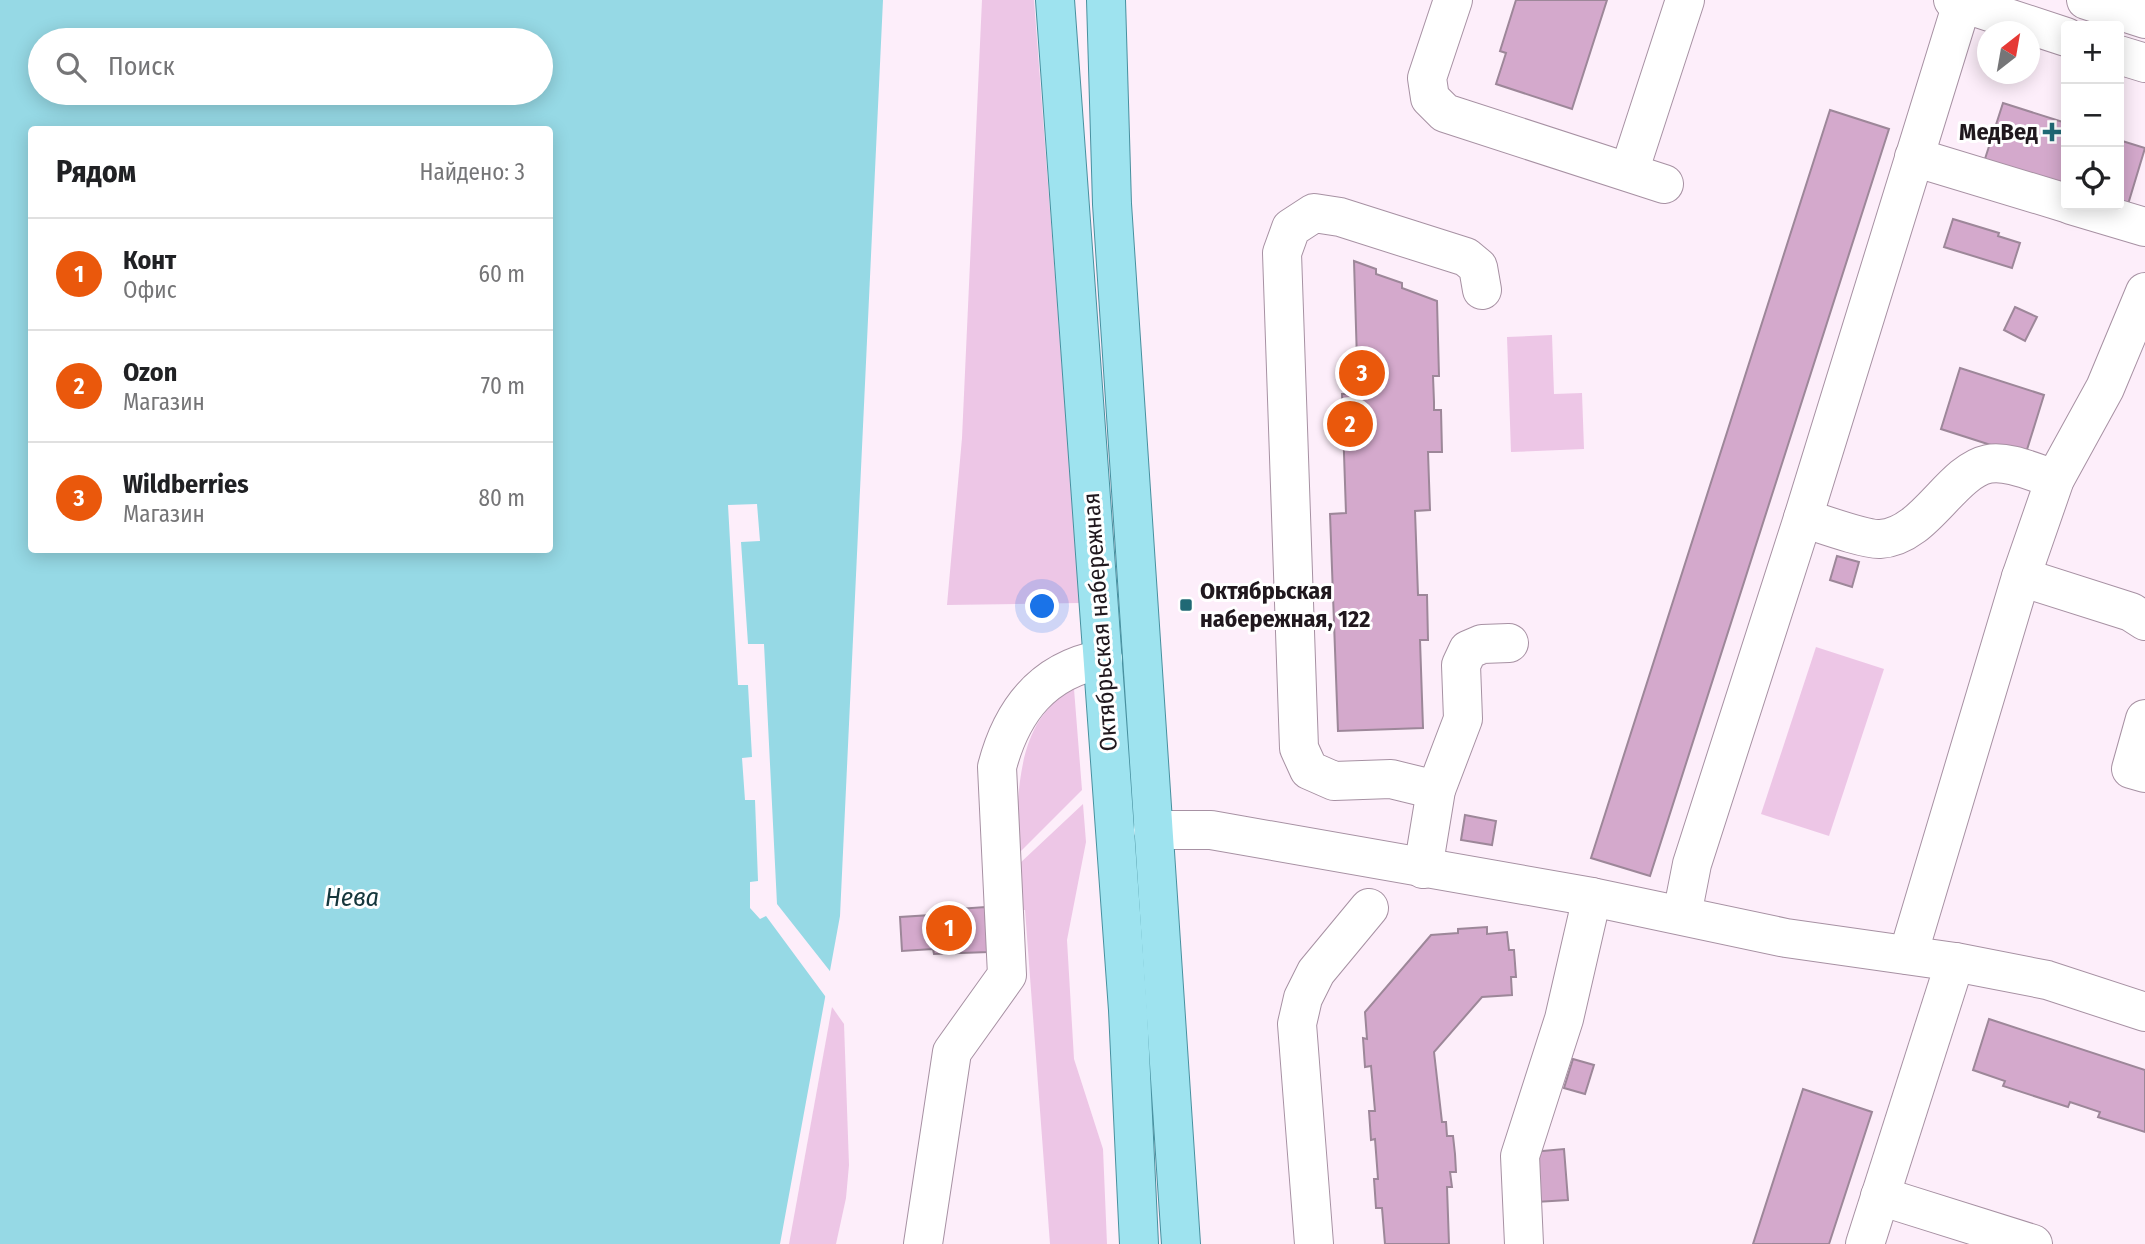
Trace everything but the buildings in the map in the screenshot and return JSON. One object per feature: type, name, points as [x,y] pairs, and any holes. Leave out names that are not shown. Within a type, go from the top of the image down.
[{"type":"main road","name":"Октябрьская набережная","points":[[1055,0],[1128,1010],[1139,1244]]},
{"type":"main road","name":"Октябрьская набережная","points":[[1107,0],[1112,217],[1181,1244]]},
{"type":"street","points":[[1452,0],[1427,78],[1430,98],[1437,106],[1445,113],[1646,178],[1685,0]]},
{"type":"street","points":[[2086,0],[2145,19]]},
{"type":"street","points":[[1682,915],[1692,864],[1803,518],[1914,158],[1959,1],[2061,35]]},
{"type":"street","points":[[2124,57],[2145,63]]},
{"type":"street","points":[[1914,158],[2061,202]]},
{"type":"street","points":[[2087,210],[2145,228]]},
{"type":"street","points":[[1436,790],[1391,779],[1334,780],[1309,770],[1299,748],[1282,253],[1291,228],[1314,214],[1340,217],[1466,257],[1478,267],[1482,290]]},
{"type":"street","points":[[1908,955],[2021,577],[2055,479],[2105,388],[2145,292]]},
{"type":"street","points":[[1803,518],[1878,540],[1899,536],[1971,472],[1988,464],[2010,466],[2055,479]]},
{"type":"street","points":[[2021,577],[2131,612],[2145,621]]},
{"type":"street","points":[[1423,869],[1436,790],[1463,719],[1461,665],[1468,650],[1482,644],[1509,643]]},
{"type":"street","points":[[923,1244],[952,1052],[1007,975],[997,767],[1004,742],[1016,718],[1034,693],[1080,663],[1103,659]]},
{"type":"street","points":[[2145,719],[2131,769],[2145,774]]},
{"type":"street","points":[[1153,830],[1211,831],[1592,897],[1786,938],[1955,962],[2048,980],[2145,1012]]},
{"type":"street","points":[[1524,1244],[1520,1156],[1564,1019],[1592,897]]},
{"type":"street","points":[[1314,1244],[1297,1024],[1303,998],[1316,972],[1369,908]]},
{"type":"street","points":[[1865,1244],[1955,962]]},
{"type":"street","points":[[1880,1196],[2033,1244]]},
{"type":"shaded area","points":[[982,0],[1034,0],[1080,603],[947,605],[962,438]]},
{"type":"shaded area","points":[[1552,335],[1554,394],[1582,393],[1584,449],[1511,452],[1507,337]]},
{"type":"shaded area","points":[[1816,647],[1884,669],[1829,836],[1761,814]]},
{"type":"shaded area","points":[[1074,689],[1082,790],[1017,855],[1019,785],[1030,739],[1040,719],[1055,702]]},
{"type":"shaded area","points":[[1083,804],[1086,842],[1067,940],[1074,1059],[1103,1149],[1107,1244],[1050,1244],[1025,910],[1019,910],[1019,864]]},
{"type":"shaded area","points":[[832,1007],[844,1024],[849,1165],[846,1198],[836,1244],[789,1244]]},
{"type":"water","name":"Нева","points":[[0,0],[883,0],[840,916],[780,1244],[0,1244]]},
{"type":"pier","points":[[757,504],[760,541],[741,542],[748,644],[764,644],[777,904],[833,975],[828,1000],[766,916],[760,919],[750,908],[750,882],[758,881],[755,800],[745,800],[742,758],[752,757],[748,685],[738,685],[728,505]]},
{"type":"place","name":"МедВед","points":[[2052,132]]},
{"type":"place","name":"Wildberries","points":[[1362,373]]},
{"type":"place","name":"Ozon","points":[[1350,424]]},
{"type":"place","name":"Октябрьская набережная, 122","points":[[1186,605]]},
{"type":"place","name":"Конт","points":[[949,928]]}]
